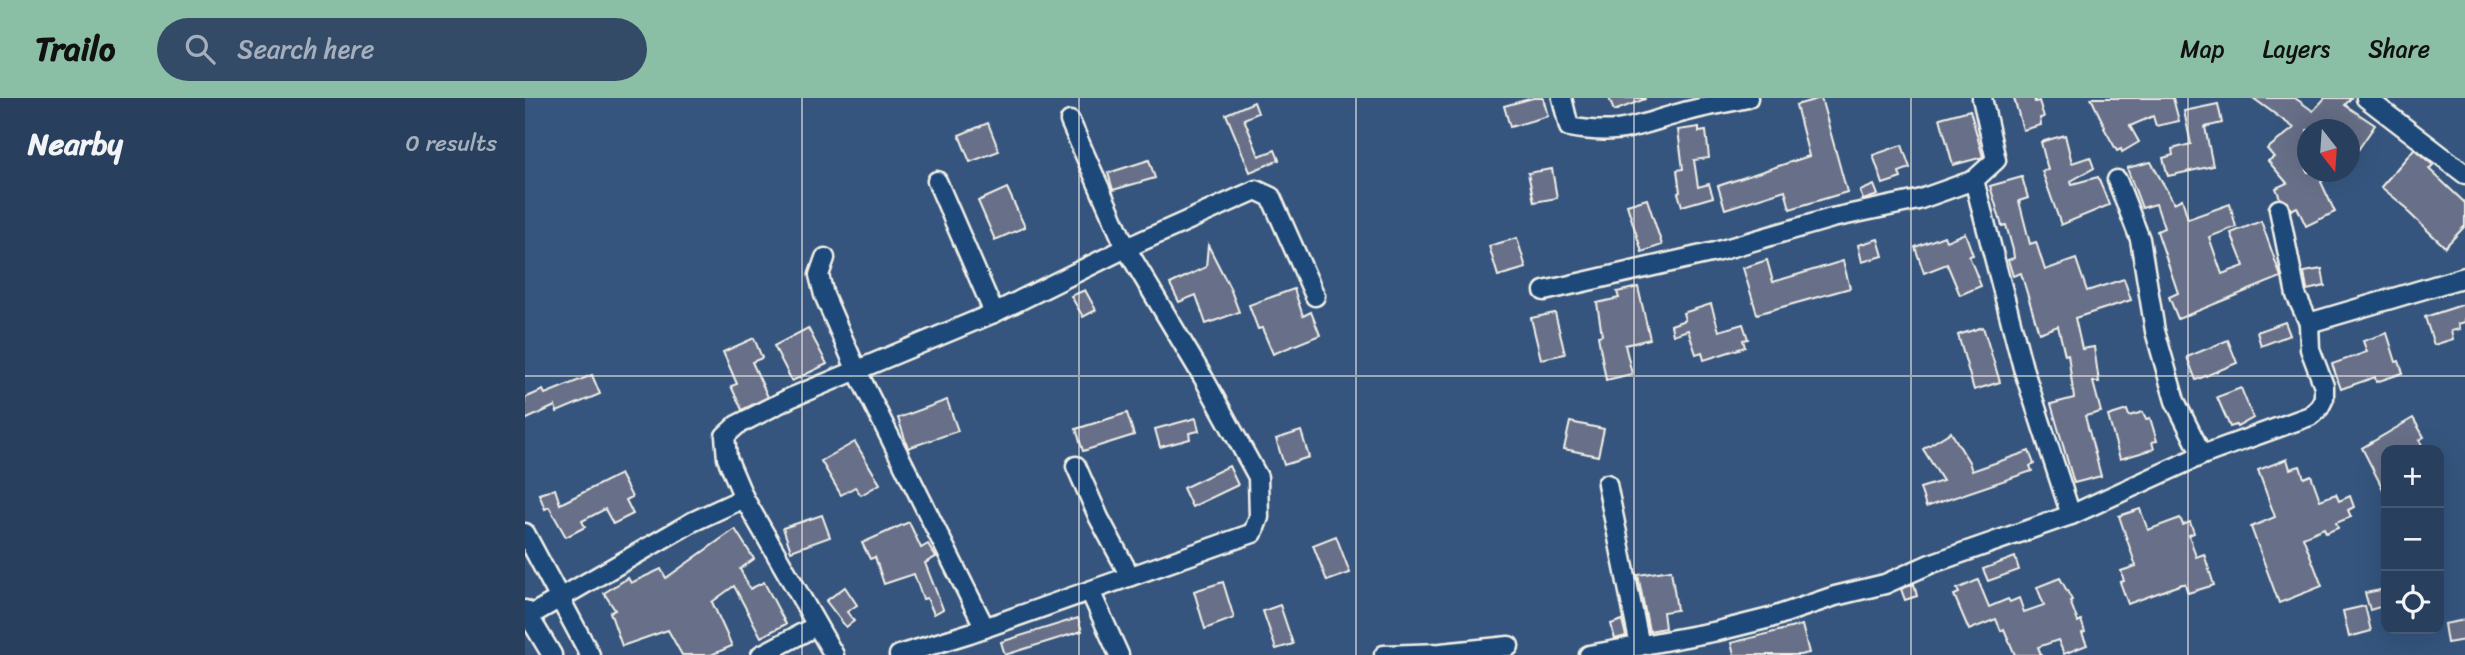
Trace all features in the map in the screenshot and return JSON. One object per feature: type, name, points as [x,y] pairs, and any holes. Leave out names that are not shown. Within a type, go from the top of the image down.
[{"type":"street","points":[[1562,98],[1569,127],[1596,132],[1626,130],[1679,113],[1745,98]]},
{"type":"street","points":[[1544,291],[1714,251],[1832,218],[1918,200],[1974,180],[1996,160],[1982,98]]},
{"type":"street","points":[[2366,98],[2465,174]]},
{"type":"street","points":[[899,655],[985,628],[1253,533],[1259,517],[1258,477],[1203,377],[1126,248],[1070,121]]},
{"type":"street","points":[[1974,180],[2023,368],[2071,515]]},
{"type":"street","points":[[2117,180],[2140,239],[2155,331],[2175,401],[2201,455]]},
{"type":"street","points":[[937,181],[994,313]]},
{"type":"street","points":[[834,655],[744,498],[727,458],[725,436],[737,425],[856,369],[994,313],[1126,248],[1256,190],[1271,197],[1315,296]]},
{"type":"street","points":[[1589,655],[1640,646],[1690,646],[1835,596],[1885,584],[1930,564],[2071,515],[2201,455],[2310,416],[2319,408],[2324,386],[2310,349],[2309,323],[2295,295],[2279,209]]},
{"type":"street","points":[[824,258],[819,275],[824,295],[856,369],[985,628]]},
{"type":"street","points":[[2309,323],[2465,277]]},
{"type":"street","points":[[1076,466],[1099,518],[1131,576]]},
{"type":"street","points":[[1607,484],[1640,646]]},
{"type":"street","points":[[552,655],[527,613],[560,598],[692,522],[744,498]]},
{"type":"street","points":[[525,533],[590,655]]},
{"type":"street","points":[[1090,591],[1119,655]]},
{"type":"street","points":[[761,655],[816,626]]},
{"type":"street","points":[[1384,655],[1509,646]]},
{"type":"building","points":[[1543,98],[1548,116],[1510,127],[1504,106]]},
{"type":"building","points":[[1609,98],[1645,98],[1645,99],[1614,111]]},
{"type":"building","points":[[1821,98],[1847,192],[1790,209],[1785,190],[1725,209],[1718,186],[1809,156],[1796,105]]},
{"type":"building","points":[[2014,98],[2034,98],[2035,102],[2039,101],[2044,117],[2040,118],[2041,125],[2023,130]]},
{"type":"building","points":[[2091,98],[2173,98],[2179,121],[2156,126],[2153,116],[2130,126],[2139,142],[2122,152],[2121,149],[2117,151]]},
{"type":"building","points":[[2253,98],[2295,98],[2313,111],[2325,98],[2351,98],[2345,105],[2375,125],[2360,147],[2360,119],[2297,119],[2297,182],[2321,182],[2335,212],[2306,226],[2297,207],[2291,210],[2288,202],[2280,198],[2276,188],[2287,183],[2268,161],[2274,157],[2267,149],[2294,128]]},
{"type":"building","points":[[1254,102],[1258,113],[1244,119],[1259,156],[1275,150],[1279,160],[1250,172],[1226,114]]},
{"type":"building","points":[[2218,104],[2222,123],[2205,127],[2213,166],[2168,176],[2163,158],[2173,155],[2172,149],[2191,144],[2184,111]]},
{"type":"building","points":[[1970,110],[1983,157],[1953,165],[1940,118]]},
{"type":"building","points":[[988,123],[999,151],[970,162],[959,135]]},
{"type":"building","points":[[1699,127],[1699,132],[1706,131],[1709,158],[1694,160],[1698,187],[1709,184],[1713,197],[1682,206],[1678,193],[1677,170],[1683,169],[1678,130]]},
{"type":"building","points":[[2065,135],[2072,163],[2090,157],[2094,168],[2071,181],[2072,184],[2098,177],[2109,205],[2061,225],[2042,171],[2048,170],[2041,142]]},
{"type":"building","points":[[1902,145],[1910,168],[1899,172],[1901,178],[1883,184],[1873,155]]},
{"type":"building","points":[[2414,149],[2433,165],[2429,169],[2465,203],[2465,226],[2445,247],[2407,211],[2408,209],[2381,187]]},
{"type":"building","points":[[1149,160],[1155,178],[1113,190],[1108,173]]},
{"type":"building","points":[[2151,162],[2174,203],[2182,199],[2188,219],[2230,204],[2236,227],[2209,237],[2222,274],[2244,266],[2231,233],[2261,221],[2281,277],[2178,319],[2169,297],[2178,293],[2157,231],[2164,228],[2156,204],[2142,208],[2127,168]]},
{"type":"building","points":[[1552,169],[1557,198],[1534,202],[1528,173]]},
{"type":"building","points":[[2022,177],[2028,198],[2019,201],[2030,244],[2036,242],[2045,270],[2076,259],[2087,291],[2124,279],[2131,300],[2075,318],[2082,349],[2094,347],[2099,382],[2093,382],[2101,412],[2085,416],[2101,476],[2074,483],[2051,404],[2074,398],[2068,354],[2065,355],[2058,326],[2039,333],[2021,273],[2013,276],[2008,260],[2014,258],[2013,250],[2006,225],[2002,226],[1990,186]]},
{"type":"building","points":[[1874,185],[1878,195],[1863,200],[1860,191]]},
{"type":"building","points":[[1007,188],[1025,227],[995,240],[978,201]]},
{"type":"building","points":[[1647,199],[1662,245],[1642,252],[1627,205]]},
{"type":"building","points":[[1965,233],[1973,255],[1969,256],[1981,286],[1960,295],[1947,264],[1924,273],[1915,247],[1944,236],[1946,241]]},
{"type":"building","points":[[1517,238],[1526,268],[1498,276],[1489,246]]},
{"type":"building","points":[[1878,239],[1883,256],[1862,262],[1858,245]]},
{"type":"building","points":[[1208,245],[1239,312],[1206,324],[1196,295],[1179,302],[1170,284],[1206,267]]},
{"type":"building","points":[[1767,260],[1773,282],[1843,261],[1850,288],[1757,314],[1743,268]]},
{"type":"building","points":[[2322,269],[2325,286],[2307,290],[2304,272]]},
{"type":"building","points":[[1638,287],[1650,339],[1625,345],[1632,374],[1606,380],[1598,336],[1602,335],[1597,303],[1619,298],[1617,292]]},
{"type":"building","points":[[1294,289],[1303,316],[1311,312],[1320,335],[1273,354],[1262,328],[1258,329],[1249,305]]},
{"type":"building","points":[[1085,290],[1096,310],[1083,317],[1071,296]]},
{"type":"building","points":[[1711,304],[1719,331],[1743,324],[1748,339],[1743,340],[1745,347],[1704,360],[1702,352],[1696,354],[1688,330],[1673,335],[1671,325],[1685,320],[1683,313]]},
{"type":"building","points":[[2465,304],[2465,322],[2458,324],[2460,329],[2451,331],[2453,339],[2434,345],[2425,317]]},
{"type":"building","points":[[1555,313],[1565,354],[1541,359],[1531,318]]},
{"type":"building","points":[[2285,322],[2290,335],[2261,346],[2257,332]]},
{"type":"building","points":[[1983,327],[2000,382],[1974,390],[1958,335]]},
{"type":"building","points":[[808,328],[827,364],[792,381],[774,346]]},
{"type":"building","points":[[2387,333],[2396,362],[2399,361],[2403,373],[2376,382],[2375,377],[2341,389],[2332,364],[2367,352],[2363,341]]},
{"type":"building","points":[[754,338],[762,358],[752,362],[768,397],[742,410],[731,386],[737,384],[723,352]]},
{"type":"building","points":[[2228,340],[2237,363],[2196,380],[2187,357]]},
{"type":"building","points":[[592,375],[600,394],[557,412],[555,406],[525,420],[525,398],[543,390],[545,394]]},
{"type":"building","points":[[2241,388],[2253,418],[2237,427],[2230,427],[2217,397]]},
{"type":"building","points":[[947,400],[958,431],[908,448],[898,418]]},
{"type":"building","points":[[2127,410],[2129,416],[2143,412],[2146,419],[2150,418],[2157,441],[2152,442],[2154,449],[2120,459],[2108,416]]},
{"type":"building","points":[[1127,413],[1134,435],[1083,451],[1076,429]]},
{"type":"building","points":[[1196,418],[1199,431],[1189,433],[1190,439],[1160,447],[1155,429]]},
{"type":"building","points":[[2413,418],[2424,437],[2419,440],[2422,445],[2381,445],[2381,485],[2362,448]]},
{"type":"building","points":[[1570,422],[1604,429],[1598,456],[1564,449]]},
{"type":"building","points":[[1301,431],[1309,457],[1284,465],[1276,439]]},
{"type":"building","points":[[1951,432],[1972,471],[2029,451],[2034,464],[2030,466],[2032,471],[1926,507],[1920,488],[1943,481],[1923,449]]},
{"type":"building","points":[[855,442],[880,484],[861,495],[855,487],[841,495],[821,461]]},
{"type":"building","points":[[2287,459],[2290,469],[2300,466],[2304,478],[2311,475],[2320,500],[2336,494],[2339,501],[2350,496],[2354,507],[2348,510],[2351,517],[2336,523],[2338,528],[2326,533],[2324,528],[2303,537],[2322,586],[2279,603],[2251,527],[2275,517],[2258,470]]},
{"type":"building","points":[[1229,466],[1238,485],[1192,507],[1183,488]]},
{"type":"building","points":[[620,474],[632,497],[626,500],[633,514],[613,524],[605,509],[582,521],[585,527],[566,537],[549,507],[545,509],[539,494],[555,489],[560,504]]},
{"type":"building","points":[[2140,509],[2148,530],[2180,518],[2183,525],[2190,522],[2194,533],[2189,535],[2196,557],[2204,554],[2214,585],[2188,593],[2185,584],[2182,584],[2128,604],[2120,582],[2124,581],[2121,571],[2136,566],[2119,516]]},
{"type":"building","points":[[822,515],[830,537],[791,551],[783,528]]},
{"type":"building","points":[[909,522],[921,548],[928,544],[936,557],[925,563],[943,609],[934,614],[927,598],[923,599],[914,574],[884,584],[875,557],[870,559],[862,543]]},
{"type":"building","points":[[735,529],[754,559],[740,569],[750,589],[764,582],[786,624],[761,637],[734,586],[712,602],[732,646],[711,655],[682,655],[668,630],[622,646],[610,612],[615,610],[604,593],[628,578],[631,583],[661,569],[666,578]]},
{"type":"building","points":[[1336,536],[1350,573],[1327,581],[1313,545]]},
{"type":"building","points":[[2015,557],[2019,570],[1988,581],[1983,569]]},
{"type":"building","points":[[1671,570],[1677,610],[1663,612],[1665,628],[1649,631],[1638,575]]},
{"type":"building","points":[[2060,578],[2072,600],[2070,601],[2078,622],[2081,620],[2087,645],[2064,654],[2058,640],[2038,647],[2041,655],[2015,655],[2004,629],[2001,631],[1996,619],[1969,630],[1954,595],[1959,593],[1957,589],[1978,580],[1989,607],[2008,599],[2010,602],[2019,598],[2024,612],[2044,605],[2037,587]]},
{"type":"building","points":[[1223,582],[1234,618],[1205,629],[1194,591]]},
{"type":"building","points":[[1914,584],[1917,596],[1905,600],[1901,589]]},
{"type":"building","points":[[845,587],[857,605],[847,612],[854,621],[846,627],[826,601]]},
{"type":"building","points":[[2381,590],[2381,607],[2370,610],[2365,593]]},
{"type":"building","points":[[1280,605],[1293,644],[1276,649],[1263,611]]},
{"type":"building","points":[[2365,606],[2371,631],[2349,637],[2343,611]]},
{"type":"building","points":[[1078,618],[1082,631],[1005,655],[1001,642]]},
{"type":"building","points":[[1622,620],[1626,636],[1615,639],[1611,624]]},
{"type":"building","points":[[2465,620],[2465,640],[2447,643],[2444,624]]},
{"type":"building","points":[[1802,625],[1809,653],[1734,655],[1731,643]]}]
